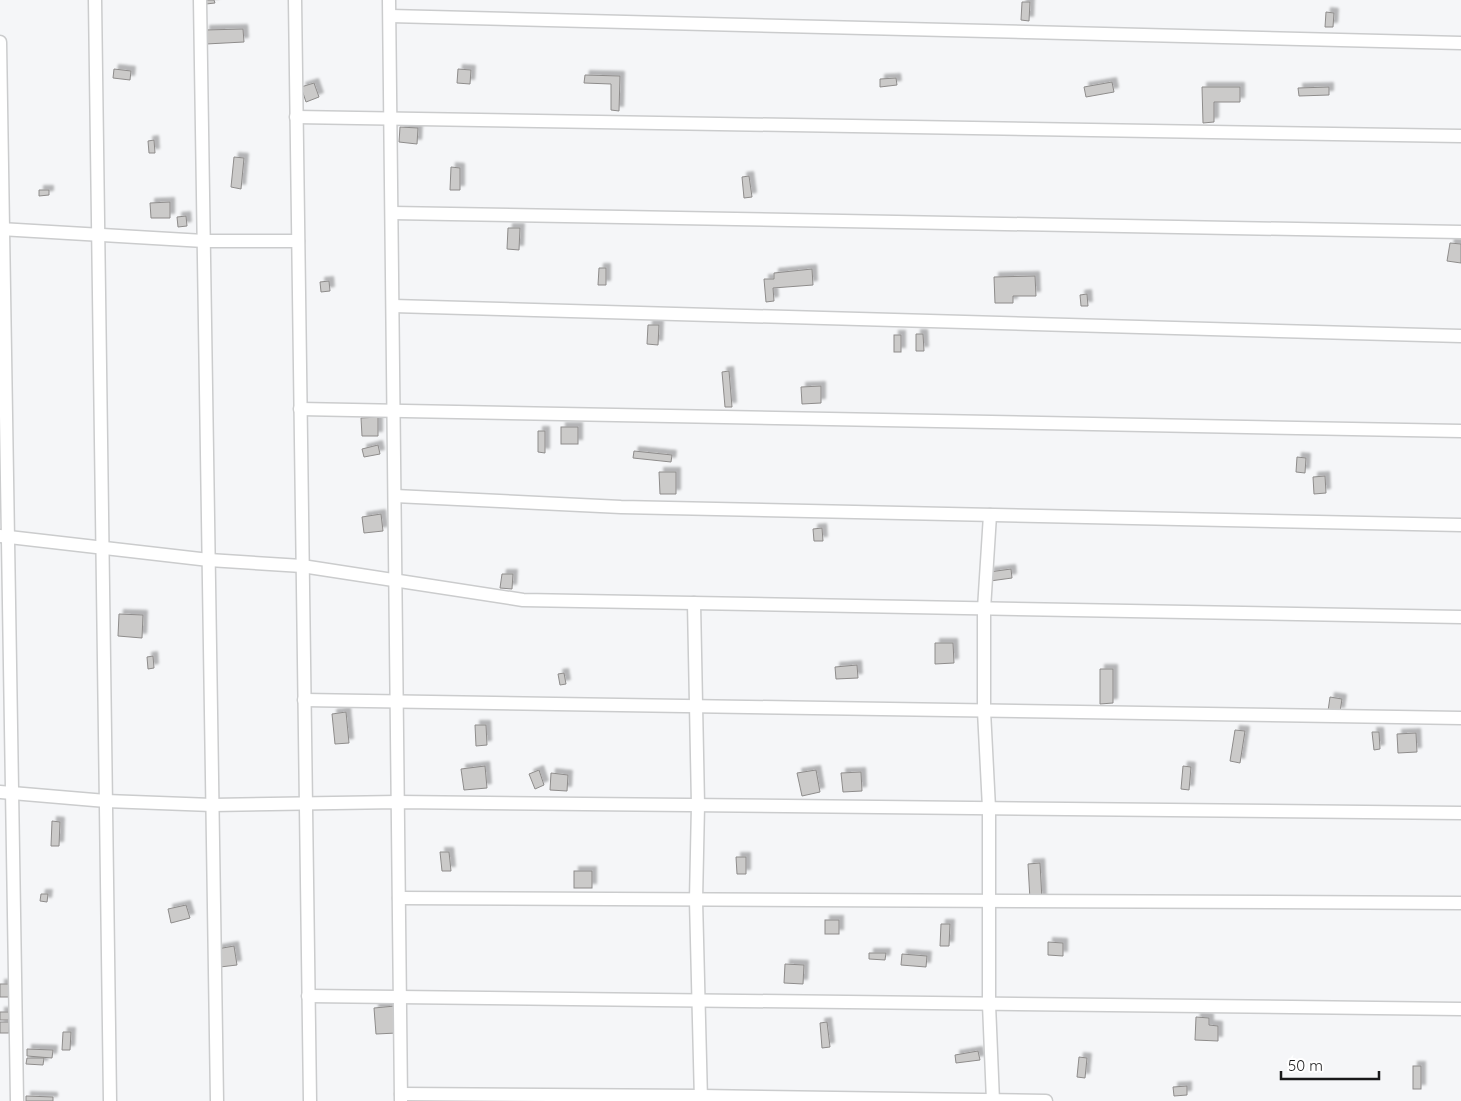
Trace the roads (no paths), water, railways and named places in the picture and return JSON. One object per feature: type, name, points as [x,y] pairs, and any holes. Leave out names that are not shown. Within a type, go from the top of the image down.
[{"type":"street","points":[[95,0],[110,1101]]},
{"type":"street","points":[[200,0],[217,1101]]},
{"type":"street","points":[[295,0],[310,1101]]},
{"type":"street","points":[[389,0],[401,1098],[1046,1101]]},
{"type":"street","points":[[390,16],[1461,43]]},
{"type":"street","points":[[0,42],[6,793],[17,1101]]},
{"type":"street","points":[[296,117],[1461,136]]},
{"type":"street","points":[[392,213],[1461,232]]},
{"type":"street","points":[[2,229],[204,241],[298,241]]},
{"type":"street","points":[[393,306],[1461,336]]},
{"type":"street","points":[[300,409],[1461,431]]},
{"type":"street","points":[[395,496],[621,507],[1461,525]]},
{"type":"street","points":[[990,515],[984,608],[984,711],[990,808],[989,1004],[992,1101]]},
{"type":"street","points":[[4,537],[208,560],[302,566],[523,600],[1461,617]]},
{"type":"street","points":[[694,603],[698,805],[696,900],[701,1098]]},
{"type":"street","points":[[304,700],[1461,718]]},
{"type":"street","points":[[6,793],[106,801],[212,805],[398,802],[1461,813]]},
{"type":"street","points":[[399,898],[1461,903]]},
{"type":"street","points":[[308,996],[1461,1009]]}]
